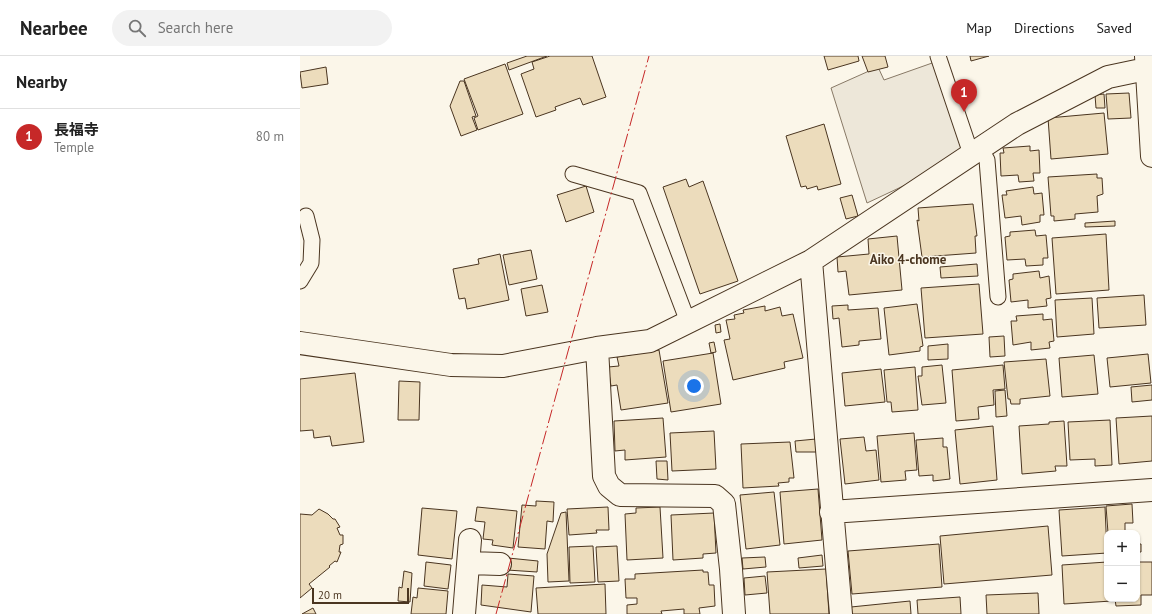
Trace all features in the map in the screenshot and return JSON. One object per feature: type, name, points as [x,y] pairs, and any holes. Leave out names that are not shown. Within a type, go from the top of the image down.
[{"type":"street","points":[[300,343],[451,365],[503,366],[597,348],[650,342],[811,262],[1017,124],[1108,77],[1148,65],[1152,156]]},
{"type":"street","points":[[811,262],[831,512],[841,614]]},
{"type":"street","points":[[597,348],[604,476],[609,486],[620,495],[715,496],[724,504],[732,569],[734,614]]},
{"type":"street","points":[[831,512],[1152,490]]},
{"type":"street","points":[[464,614],[470,540]]},
{"type":"street","points":[[469,563],[500,564]]},
{"type":"lane","points":[[938,56],[975,151],[987,160],[998,297]]},
{"type":"lane","points":[[573,174],[639,193],[688,322]]},
{"type":"lane","points":[[300,281],[311,263],[312,240],[306,216]]},
{"type":"shaded area","points":[[935,62],[965,157],[867,203],[831,88],[878,67],[884,80]]},
{"type":"building","points":[[527,56],[547,56],[509,70],[507,63]]},
{"type":"building","points":[[550,56],[592,56],[606,97],[583,105],[580,98],[555,107],[556,110],[536,117],[521,74],[534,69],[532,62]]},
{"type":"building","points":[[824,56],[858,56],[859,61],[828,70]]},
{"type":"building","points":[[862,56],[885,56],[888,67],[868,72]]},
{"type":"building","points":[[970,56],[989,56],[971,61]]},
{"type":"building","points":[[505,64],[523,114],[478,130],[474,118],[478,116],[464,79]]},
{"type":"building","points":[[326,67],[328,84],[302,88],[300,72]]},
{"type":"building","points":[[460,81],[464,81],[476,116],[472,117],[477,130],[461,136],[450,106]]},
{"type":"building","points":[[1129,93],[1131,118],[1108,119],[1106,94]]},
{"type":"building","points":[[1104,94],[1105,108],[1096,108],[1095,95]]},
{"type":"building","points":[[1104,113],[1108,154],[1051,159],[1048,118]]},
{"type":"building","points":[[824,124],[841,184],[818,190],[817,186],[807,189],[806,186],[801,187],[786,136]]},
{"type":"building","points":[[1030,146],[1030,151],[1039,150],[1040,173],[1033,173],[1034,181],[1019,182],[1018,175],[1001,176],[1000,153],[1004,153],[1003,148]]},
{"type":"building","points":[[1097,174],[1097,178],[1102,178],[1103,194],[1097,196],[1098,212],[1075,214],[1075,219],[1054,221],[1054,216],[1051,216],[1048,177]]},
{"type":"building","points":[[686,179],[689,187],[703,181],[738,281],[700,294],[663,187]]},
{"type":"building","points":[[586,186],[594,212],[566,222],[557,195]]},
{"type":"building","points":[[1033,187],[1034,194],[1042,193],[1044,215],[1040,215],[1040,222],[1022,225],[1021,216],[1005,218],[1002,195],[1007,195],[1006,191]]},
{"type":"building","points":[[852,195],[858,216],[846,219],[840,198]]},
{"type":"building","points":[[973,204],[977,236],[975,236],[976,253],[922,257],[917,220],[919,221],[918,208]]},
{"type":"building","points":[[1115,221],[1115,226],[1085,227],[1085,223]]},
{"type":"building","points":[[1035,230],[1036,236],[1046,235],[1048,258],[1043,258],[1043,265],[1026,266],[1025,259],[1007,260],[1005,237],[1010,236],[1010,232]]},
{"type":"building","points":[[1106,234],[1109,290],[1056,294],[1052,238]]},
{"type":"building","points":[[897,236],[902,290],[849,295],[846,271],[838,272],[837,257],[869,254],[868,239]]},
{"type":"building","points":[[531,250],[537,279],[509,285],[503,255]]},
{"type":"building","points":[[500,254],[509,300],[467,309],[465,298],[459,299],[453,269],[479,264],[478,259]]},
{"type":"building","points":[[977,264],[978,276],[941,278],[940,267]]},
{"type":"building","points":[[1039,271],[1040,278],[1049,276],[1051,298],[1046,299],[1047,306],[1028,308],[1028,300],[1011,302],[1009,280],[1013,279],[1013,274]]},
{"type":"building","points":[[979,284],[983,334],[925,338],[921,288]]},
{"type":"building","points":[[542,285],[548,312],[526,316],[521,289]]},
{"type":"building","points":[[1144,295],[1146,325],[1099,328],[1097,298]]},
{"type":"building","points":[[1092,298],[1094,334],[1057,337],[1055,300]]},
{"type":"building","points":[[917,304],[923,346],[920,347],[920,351],[889,355],[884,308]]},
{"type":"building","points":[[848,305],[848,310],[878,308],[881,339],[859,341],[859,345],[842,347],[839,318],[833,319],[832,306]]},
{"type":"building","points":[[765,306],[765,311],[780,307],[782,316],[793,314],[803,358],[784,362],[785,368],[733,380],[724,340],[730,339],[726,320],[735,319],[734,315],[744,313],[743,310]]},
{"type":"building","points":[[1043,314],[1043,320],[1052,319],[1054,341],[1049,342],[1050,348],[1031,350],[1031,342],[1013,345],[1011,321],[1017,321],[1016,316]]},
{"type":"building","points":[[720,324],[721,332],[716,333],[715,325]]},
{"type":"building","points":[[1004,336],[1005,356],[990,357],[989,337]]},
{"type":"building","points":[[714,342],[716,352],[711,353],[709,343]]},
{"type":"building","points":[[948,344],[948,359],[928,360],[928,346]]},
{"type":"building","points":[[659,350],[668,403],[621,410],[617,385],[611,386],[608,367],[619,366],[617,357]]},
{"type":"building","points":[[713,353],[721,404],[671,412],[663,361]]},
{"type":"building","points":[[1148,354],[1151,383],[1110,387],[1107,358]]},
{"type":"building","points":[[1094,355],[1098,394],[1062,397],[1059,358]]},
{"type":"building","points":[[1046,359],[1050,396],[1020,399],[1020,404],[1011,404],[1010,399],[1008,399],[1004,362]]},
{"type":"building","points":[[942,365],[946,403],[922,405],[918,376],[922,376],[922,367]]},
{"type":"building","points":[[1003,365],[1005,389],[993,390],[994,405],[978,407],[979,419],[956,421],[952,370]]},
{"type":"building","points":[[915,367],[918,410],[892,412],[891,402],[887,402],[884,370]]},
{"type":"building","points":[[881,369],[885,402],[845,406],[842,373]]},
{"type":"building","points":[[355,373],[364,442],[332,446],[330,436],[314,438],[313,430],[300,431],[300,379]]},
{"type":"building","points":[[399,381],[420,382],[419,420],[398,420]]},
{"type":"building","points":[[1152,385],[1152,400],[1132,402],[1131,387]]},
{"type":"building","points":[[1005,390],[1007,416],[996,417],[995,391]]},
{"type":"building","points":[[1152,416],[1152,461],[1119,464],[1116,418]]},
{"type":"building","points":[[663,418],[666,457],[625,460],[625,450],[615,451],[614,421]]},
{"type":"building","points":[[1110,420],[1112,465],[1095,466],[1095,459],[1070,460],[1068,422]]},
{"type":"building","points":[[1064,421],[1067,466],[1055,466],[1056,471],[1022,474],[1019,426],[1049,424],[1049,422]]},
{"type":"building","points":[[993,426],[997,480],[960,484],[955,430]]},
{"type":"building","points":[[714,431],[716,469],[672,471],[670,433]]},
{"type":"building","points":[[914,433],[917,470],[905,471],[906,480],[881,482],[877,436]]},
{"type":"building","points":[[864,437],[866,451],[876,450],[879,480],[845,484],[840,439]]},
{"type":"building","points":[[943,438],[943,447],[947,447],[950,479],[933,481],[933,475],[919,476],[916,440]]},
{"type":"building","points":[[816,439],[817,452],[796,452],[795,441]]},
{"type":"building","points":[[790,442],[794,478],[789,478],[789,482],[778,483],[779,486],[743,488],[741,444]]},
{"type":"building","points":[[656,461],[667,461],[668,480],[657,479]]},
{"type":"building","points":[[818,489],[822,540],[784,544],[780,492]]},
{"type":"building","points":[[774,492],[780,545],[746,549],[740,495]]},
{"type":"building","points":[[536,501],[554,502],[553,522],[547,521],[545,549],[518,547],[522,505],[536,506]]},
{"type":"building","points":[[1132,504],[1133,523],[1125,523],[1125,530],[1108,530],[1106,506]]},
{"type":"building","points":[[477,507],[517,511],[513,548],[492,545],[493,540],[483,539],[485,522],[475,521]]},
{"type":"building","points":[[608,507],[609,530],[596,530],[597,533],[569,535],[567,509]]},
{"type":"building","points":[[660,507],[663,558],[627,560],[625,514],[636,513],[636,508]]},
{"type":"building","points":[[1105,507],[1106,530],[1104,530],[1104,553],[1062,556],[1059,510]]},
{"type":"building","points":[[422,508],[457,511],[452,559],[418,555]]},
{"type":"building","points":[[319,509],[335,519],[340,527],[337,528],[340,535],[343,535],[343,544],[340,545],[339,552],[341,552],[337,562],[335,561],[309,584],[312,588],[300,598],[300,514],[312,515]]},
{"type":"building","points":[[566,512],[569,581],[548,582],[547,554],[561,513]]},
{"type":"building","points":[[714,513],[716,553],[703,554],[703,558],[673,560],[671,515]]},
{"type":"building","points":[[1048,526],[1052,575],[944,584],[940,536]]},
{"type":"building","points":[[939,544],[942,587],[852,594],[848,551]]},
{"type":"building","points":[[593,546],[595,582],[570,583],[569,547]]},
{"type":"building","points":[[617,546],[619,581],[598,582],[596,547]]},
{"type":"building","points":[[822,555],[823,566],[799,568],[798,558]]},
{"type":"building","points":[[765,557],[766,567],[743,569],[742,558]]},
{"type":"building","points":[[508,558],[538,561],[537,572],[507,570]]},
{"type":"building","points":[[426,562],[451,565],[448,589],[424,586]]},
{"type":"building","points":[[1104,562],[1104,602],[1064,604],[1062,565]]},
{"type":"building","points":[[1140,562],[1152,562],[1152,595],[1141,595],[1141,605],[1116,606],[1115,602],[1140,602]]},
{"type":"building","points":[[826,569],[829,614],[770,614],[767,572]]},
{"type":"building","points":[[703,570],[703,572],[708,572],[709,585],[714,585],[715,606],[699,608],[700,614],[684,614],[684,609],[661,611],[662,614],[627,614],[627,605],[637,604],[637,598],[626,598],[625,579],[635,579],[635,574]]},
{"type":"building","points":[[404,571],[412,573],[410,602],[398,601],[399,587],[402,588]]},
{"type":"building","points":[[508,574],[534,576],[531,612],[481,605],[482,585],[507,587]]},
{"type":"building","points":[[765,576],[767,593],[745,595],[744,578]]},
{"type":"building","points":[[605,584],[606,614],[538,614],[536,588]]},
{"type":"building","points":[[418,588],[448,591],[446,614],[411,614],[413,597],[417,598]]},
{"type":"building","points":[[1038,593],[1039,614],[987,614],[986,595]]},
{"type":"building","points":[[960,597],[961,614],[918,614],[917,600]]},
{"type":"building","points":[[910,601],[911,614],[852,614],[851,607]]},
{"type":"building","points":[[313,608],[316,614],[302,614]]},
{"type":"power","points":[[496,614],[649,56]]},
{"type":"place","name":"長福寺","points":[[964,112]]},
{"type":"district","name":"Aiko 4-chome","points":[[908,259]]}]
